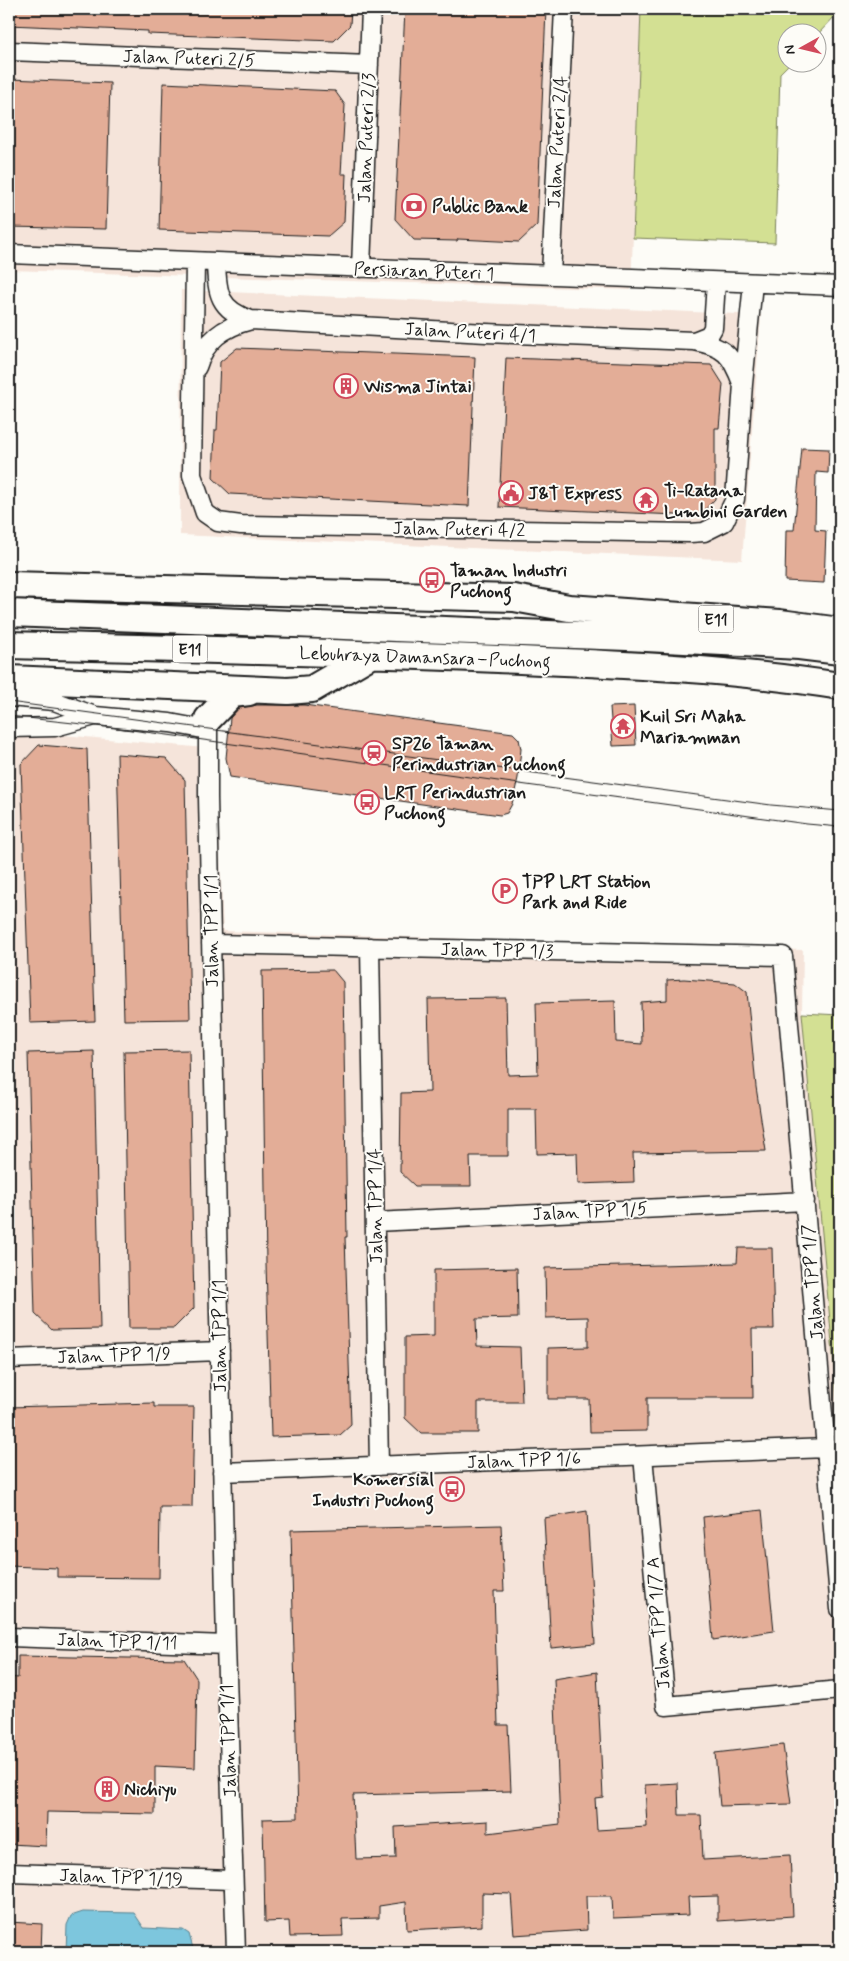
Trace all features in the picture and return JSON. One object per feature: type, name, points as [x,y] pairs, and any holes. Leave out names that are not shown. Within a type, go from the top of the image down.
[{"type":"highway","points":[[9,586],[514,598],[569,608]]},
{"type":"highway","name":"E11","points":[[306,625],[335,611],[513,614],[569,608],[780,623],[840,631]]},
{"type":"highway","name":"Lebuhraya Damansara–Puchong","points":[[9,613],[627,637],[799,646],[840,651]]},
{"type":"highway","name":"Lebuhraya Damansara–Puchong","points":[[9,645],[372,654],[695,668],[781,677],[840,686]]},
{"type":"highway","points":[[9,679],[262,690],[312,689],[372,654]]},
{"type":"highway","points":[[181,687],[197,696],[207,712],[208,724]]},
{"type":"highway","points":[[208,724],[232,694],[262,690]]},
{"type":"street","name":"Jalan Puteri 2/3","points":[[361,268],[371,9]]},
{"type":"street","name":"Jalan Puteri 2/4","points":[[551,276],[564,9]]},
{"type":"street","name":"Jalan Puteri 2/5","points":[[9,51],[369,65]]},
{"type":"street","name":"Persiaran Puteri 1","points":[[9,254],[840,286]]},
{"type":"street","name":"Jalan Puteri 4/2","points":[[195,262],[192,475],[205,513],[218,522],[250,525],[704,532],[724,522],[735,499],[743,384],[753,283]]},
{"type":"street","name":"Jalan Puteri 4/1","points":[[216,263],[221,299],[235,315],[251,320],[486,333],[694,341],[713,344],[724,350],[732,359],[743,384]]},
{"type":"street","points":[[694,341],[709,335],[712,328],[716,282]]},
{"type":"street","points":[[193,380],[199,360],[213,338],[236,324],[251,320]]},
{"type":"street","points":[[9,697],[54,701],[95,716],[170,723],[208,724]]},
{"type":"street","points":[[9,728],[55,727],[95,716]]},
{"type":"street","name":"Jalan TPP 1/1","points":[[208,724],[222,1472],[232,1880],[236,1952]]},
{"type":"street","name":"Jalan TPP 1/3","points":[[211,944],[784,956]]},
{"type":"street","name":"Jalan TPP 1/4","points":[[370,947],[379,1466]]},
{"type":"street","name":"Jalan TPP 1/7","points":[[784,956],[840,1609]]},
{"type":"street","name":"Jalan TPP 1/5","points":[[375,1222],[805,1201]]},
{"type":"street","name":"Jalan TPP 1/9","points":[[9,1360],[220,1351]]},
{"type":"street","name":"Jalan TPP 1/6","points":[[222,1472],[827,1448]]},
{"type":"street","name":"Jalan TPP 1/7 A","points":[[643,1456],[666,1706],[840,1690]]},
{"type":"street","name":"Jalan TPP 1/11","points":[[9,1637],[226,1645]]},
{"type":"street","name":"Jalan TPP 1/19","points":[[9,1873],[232,1880]]},
{"type":"shaded area","points":[[9,9],[641,9],[631,290],[9,270]]},
{"type":"shaded area","points":[[181,290],[761,315],[742,560],[180,535]]},
{"type":"shaded area","points":[[9,730],[216,749],[223,931],[803,950],[802,1013],[840,1431],[840,1952],[9,1952]]},
{"type":"green space","points":[[641,9],[840,9],[826,26],[826,22],[776,22],[776,72],[781,72],[775,243],[633,238]]},
{"type":"green space","points":[[802,1013],[840,1015],[840,1431]]},
{"type":"water","points":[[83,1912],[134,1913],[144,1928],[183,1930],[189,1934],[194,1952],[66,1952],[67,1925],[71,1916]]},
{"type":"building","points":[[9,9],[351,9],[350,25],[334,41],[148,34],[148,31],[9,25]]},
{"type":"building","points":[[405,9],[546,9],[537,225],[519,242],[458,239],[457,241],[414,240],[395,219]]},
{"type":"building","points":[[9,79],[110,83],[106,229],[9,227]]},
{"type":"building","points":[[163,83],[335,91],[345,105],[341,174],[346,174],[344,222],[328,236],[159,230]]},
{"type":"building","points":[[237,348],[475,357],[469,506],[230,494],[213,478],[215,430],[217,430],[220,362]]},
{"type":"building","points":[[506,358],[711,365],[723,384],[719,428],[715,428],[715,499],[699,516],[499,507]]},
{"type":"building","points":[[802,448],[829,449],[828,473],[816,472],[815,530],[826,531],[824,583],[785,581],[786,530],[794,530]]},
{"type":"building","name":"SP26 Taman Perindustrian Puchong","points":[[257,705],[304,705],[513,733],[519,739],[521,749],[518,778],[512,804],[507,813],[500,815],[230,777],[226,758],[230,718],[239,708]]},
{"type":"building","name":"Kuil Sri Maha Mariamman","points":[[634,706],[636,745],[613,746],[610,707]]},
{"type":"building","points":[[39,745],[87,749],[95,1021],[30,1023],[21,764]]},
{"type":"building","points":[[117,754],[166,758],[185,780],[190,1019],[124,1020]]},
{"type":"building","points":[[333,970],[343,982],[347,1237],[345,1237],[351,1425],[340,1435],[271,1437],[266,1264],[262,971]]},
{"type":"building","points":[[684,979],[735,983],[747,992],[756,1087],[766,1151],[633,1153],[634,1182],[578,1184],[577,1153],[537,1154],[536,1109],[508,1109],[508,1156],[470,1156],[471,1186],[415,1186],[400,1172],[401,1093],[430,1092],[428,999],[506,998],[508,1075],[538,1074],[536,1003],[615,1001],[616,1042],[642,1044],[641,1002],[667,1000],[667,980]]},
{"type":"building","points":[[189,1050],[194,1308],[174,1328],[129,1328],[124,1051]]},
{"type":"building","points":[[94,1051],[100,1329],[52,1330],[35,1314],[28,1053]]},
{"type":"building","points":[[738,1248],[772,1248],[774,1329],[752,1329],[753,1398],[647,1398],[647,1431],[590,1432],[589,1399],[548,1399],[548,1348],[588,1347],[588,1317],[546,1318],[545,1268],[737,1263]]},
{"type":"building","points":[[517,1268],[518,1318],[476,1319],[477,1346],[520,1347],[522,1402],[478,1402],[478,1433],[421,1433],[405,1418],[405,1337],[434,1336],[434,1270]]},
{"type":"building","points":[[154,1403],[154,1407],[194,1407],[192,1507],[160,1507],[159,1578],[57,1577],[57,1568],[9,1566],[9,1407]]},
{"type":"building","points":[[762,1510],[774,1631],[713,1640],[703,1517]]},
{"type":"building","points":[[587,1511],[595,1644],[551,1648],[544,1518]]},
{"type":"building","points":[[501,1525],[504,1591],[494,1591],[498,1725],[508,1725],[511,1791],[353,1795],[356,1859],[396,1858],[395,1827],[488,1821],[488,1833],[560,1824],[554,1679],[597,1672],[603,1797],[595,1798],[597,1830],[647,1827],[645,1785],[678,1783],[679,1815],[701,1815],[703,1860],[790,1855],[793,1916],[718,1921],[718,1896],[688,1897],[689,1915],[613,1918],[612,1896],[586,1896],[587,1930],[514,1935],[511,1894],[482,1893],[482,1926],[407,1930],[406,1902],[379,1906],[379,1918],[342,1919],[343,1936],[290,1937],[289,1921],[265,1922],[263,1819],[298,1818],[291,1530]]},
{"type":"building","points":[[18,1656],[184,1659],[197,1679],[195,1768],[155,1766],[155,1814],[47,1812],[46,1846],[9,1844],[9,1677],[18,1678]]},
{"type":"building","points":[[783,1745],[791,1804],[720,1806],[715,1753]]},
{"type":"building","points":[[9,1922],[42,1924],[41,1952],[9,1952]]},
{"type":"tram line","points":[[9,702],[771,805],[840,811]]},
{"type":"tram line","points":[[9,716],[110,727],[807,824],[840,827]]},
{"type":"place","name":"Public Bank","points":[[414,206]]},
{"type":"place","name":"Wisma Jintai","points":[[346,386]]},
{"type":"place","name":"J&T Express","points":[[511,493]]},
{"type":"place","name":"Ti-Ratana Lumbini Garden","points":[[646,500]]},
{"type":"place","name":"Taman Industri Puchong","points":[[432,580]]},
{"type":"place","name":"Kuil Sri Maha Mariamman","points":[[623,726]]},
{"type":"place","name":"SP26 Taman Perindustrian Puchong","points":[[374,753]]},
{"type":"place","name":"LRT Perindustrian Puchong","points":[[367,802]]},
{"type":"place","name":"TPP LRT Station Park and Ride","points":[[505,891]]},
{"type":"place","name":"Komersial Industri Puchong","points":[[452,1489]]},
{"type":"place","name":"Nichiyu","points":[[107,1789]]}]
